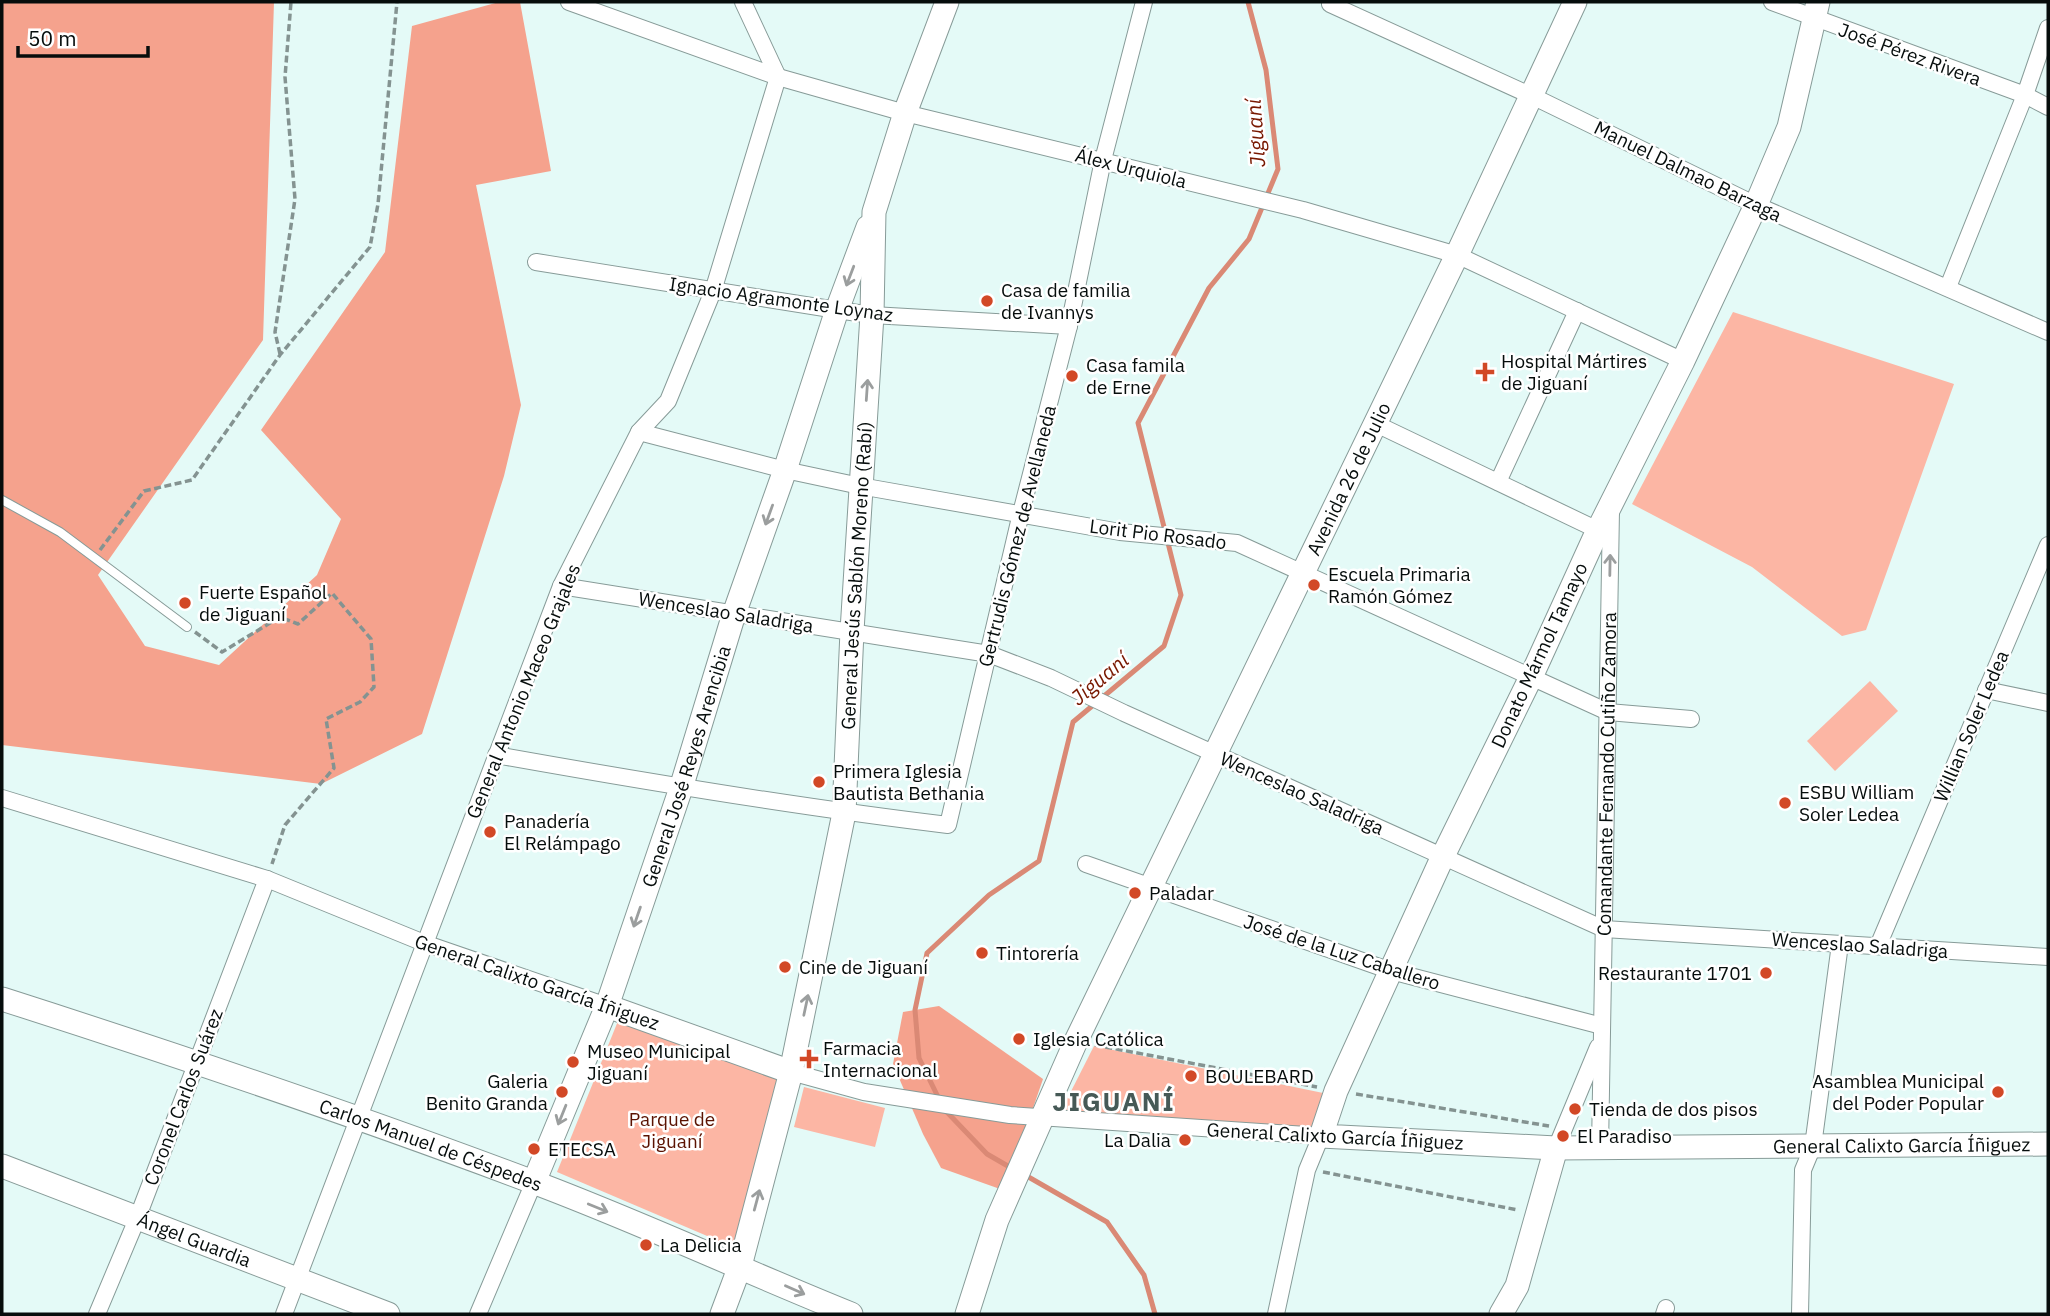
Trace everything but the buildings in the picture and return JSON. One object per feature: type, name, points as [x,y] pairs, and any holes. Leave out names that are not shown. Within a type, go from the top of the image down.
[{"type":"street","name":"Álex Urquiola","points":[[569,2],[778,77],[905,113],[1303,210],[1457,255],[1683,361]]},
{"type":"street","points":[[743,2],[778,77]]},
{"type":"street","name":"Avenida 26 de Julio","points":[[967,1314],[997,1220],[1076,1041],[1217,755],[1575,2]]},
{"type":"street","name":"José Pérez Rivera","points":[[1772,2],[1816,11],[2048,107]]},
{"type":"street","name":"Gertrudis Gómez de Avellaneda","points":[[844,813],[948,825],[1021,513],[1069,326],[1140,3]]},
{"type":"street","name":"General Jesús Sablón Moreno (Rabí)","points":[[722,1314],[740,1266],[791,1072],[844,813],[860,486],[872,315],[874,212],[905,113],[944,4]]},
{"type":"street","name":"Manuel Dalmao Barzaga","points":[[1329,4],[1532,96],[1756,205],[2048,332]]},
{"type":"street","name":"Donato Mármol Tamayo","points":[[1276,1314],[1307,1170],[1336,1090],[1443,856],[1604,533],[1611,507],[1756,205],[1789,127],[1816,11]]},
{"type":"street","points":[[1948,287],[2025,96],[2048,28]]},
{"type":"street","name":"General Antonio Maceo Grajales","points":[[284,1314],[561,586],[639,432],[667,401],[713,291],[778,77]]},
{"type":"street","name":"General José Reyes Arencibia","points":[[478,1314],[607,1006],[681,788],[734,614],[837,310],[874,212]]},
{"type":"street","name":"Ignacio Agramonte Loynaz","points":[[536,262],[872,315],[1069,326]]},
{"type":"street","points":[[1497,482],[1577,311]]},
{"type":"street","points":[[1374,423],[1604,533]]},
{"type":"street","name":"Lorit Pio Rosado","points":[[639,432],[785,470],[860,486],[1120,532],[1237,543],[1608,712],[1691,719]]},
{"type":"street","name":"Comandante Fernando Cutiño Zamora","points":[[1600,1148],[1608,712],[1604,533]]},
{"type":"street","name":"Willian Soler Ledea","points":[[1878,946],[2048,545]]},
{"type":"street","name":"Wenceslao Saladriga","points":[[561,586],[989,654],[1052,678],[1604,929],[2048,957]]},
{"type":"street","points":[[1986,690],[2048,703]]},
{"type":"street","points":[[496,755],[681,788],[844,813]]},
{"type":"street","name":"General Calixto García Íñiguez","points":[[2,797],[267,878],[424,943],[791,1072],[864,1092],[1043,1118],[1556,1148],[2048,1144]]},
{"type":"street","name":"José de la Luz Caballero","points":[[1086,864],[1391,971],[1602,1032]]},
{"type":"street","name":"Coronel Carlos Suárez","points":[[97,1314],[267,878]]},
{"type":"street","points":[[1800,1314],[1803,1170],[1813,1146],[1840,944]]},
{"type":"street","name":"Carlos Manuel de Céspedes","points":[[2,999],[197,1062],[534,1182],[851,1314]]},
{"type":"street","name":"Comandante Fernando Cutiño Zamora","points":[[1501,1314],[1517,1286],[1556,1148],[1602,1032]]},
{"type":"street","name":"Ángel Guardia","points":[[2,1166],[388,1314]]},
{"type":"lane","points":[[2,500],[60,532],[187,627]]},
{"type":"path","points":[[280,355],[275,332],[295,200],[285,77],[291,2]]},
{"type":"path","points":[[95,557],[144,491],[192,480],[280,355],[370,247],[378,204],[397,2]]},
{"type":"path","points":[[187,627],[222,652],[280,617],[298,624],[332,593],[371,639],[374,687],[360,702],[327,719],[334,768],[285,825],[267,878]]},
{"type":"path","points":[[1307,1170],[1537,1213]]},
{"type":"green space","points":[[1733,312],[1954,384],[1866,630],[1842,636],[1752,567],[1632,504]]},
{"type":"green space","points":[[1870,681],[1898,711],[1835,771],[1807,741]]},
{"type":"green space","name":"Parque de Jiguaní","points":[[618,1021],[782,1080],[733,1247],[557,1172]]},
{"type":"green space","points":[[1094,1046],[1328,1094],[1311,1128],[1058,1117]]},
{"type":"green space","points":[[804,1087],[885,1108],[875,1147],[794,1127]]},
{"type":"shaded area","points":[[2,2],[274,2],[263,340],[98,575],[145,646],[219,665],[317,575],[341,519],[261,430],[385,252],[412,26],[499,2],[520,2],[551,171],[476,185],[521,405],[504,476],[422,734],[321,784],[2,745]]},
{"type":"shaded area","points":[[939,1006],[1043,1079],[1019,1149],[1000,1189],[941,1168],[893,1064],[903,1012]]},
{"type":"waterway","name":"Jiguaní","points":[[940,1101],[919,1058],[915,1010],[927,953],[989,895],[1039,861],[1073,722],[1164,646],[1181,595],[1138,423],[1209,288],[1249,239],[1278,169],[1266,70],[1248,2]]},
{"type":"waterway","name":"Jiguaní","points":[[944,1109],[987,1154],[1013,1169]]},
{"type":"waterway","name":"Jiguaní","points":[[1025,1175],[1107,1222],[1144,1275],[1155,1314]]},
{"type":"place","name":"Casa de familia de Ivannys","points":[[987,301]]},
{"type":"place","name":"Hospital Mártires de Jiguaní","points":[[1485,372]]},
{"type":"place","name":"Casa famila de Erne","points":[[1072,376]]},
{"type":"place","name":"Escuela Primaria Ramón Gómez","points":[[1314,585]]},
{"type":"place","name":"Fuerte Español de Jiguaní","points":[[185,603]]},
{"type":"place","name":"Primera Iglesia Bautista Bethania","points":[[819,782]]},
{"type":"place","name":"ESBU William Soler Ledea","points":[[1785,803]]},
{"type":"place","name":"Panadería El Relámpago","points":[[490,832]]},
{"type":"place","name":"Paladar","points":[[1135,893]]},
{"type":"place","name":"Tintorería","points":[[982,953]]},
{"type":"place","name":"Cine de Jiguaní","points":[[785,967]]},
{"type":"place","name":"Restaurante 1701","points":[[1766,973]]},
{"type":"place","name":"Iglesia Católica","points":[[1019,1039]]},
{"type":"place","name":"Farmacia Internacional","points":[[809,1059]]},
{"type":"place","name":"Museo Municipal Jiguaní","points":[[573,1062]]},
{"type":"place","name":"BOULEBARD","points":[[1191,1076]]},
{"type":"place","name":"Galeria Benito Granda","points":[[562,1092]]},
{"type":"place","name":"Asamblea Municipal del Poder Popular","points":[[1998,1092]]},
{"type":"place","name":"Tienda de dos pisos","points":[[1575,1109]]},
{"type":"place","name":"El Paradiso","points":[[1563,1136]]},
{"type":"place","name":"La Dalia","points":[[1185,1140]]},
{"type":"place","name":"ETECSA","points":[[534,1149]]},
{"type":"place","name":"La Delicia","points":[[646,1245]]},
{"type":"district","name":"JIGUANÍ","points":[[1114,1102]]}]
